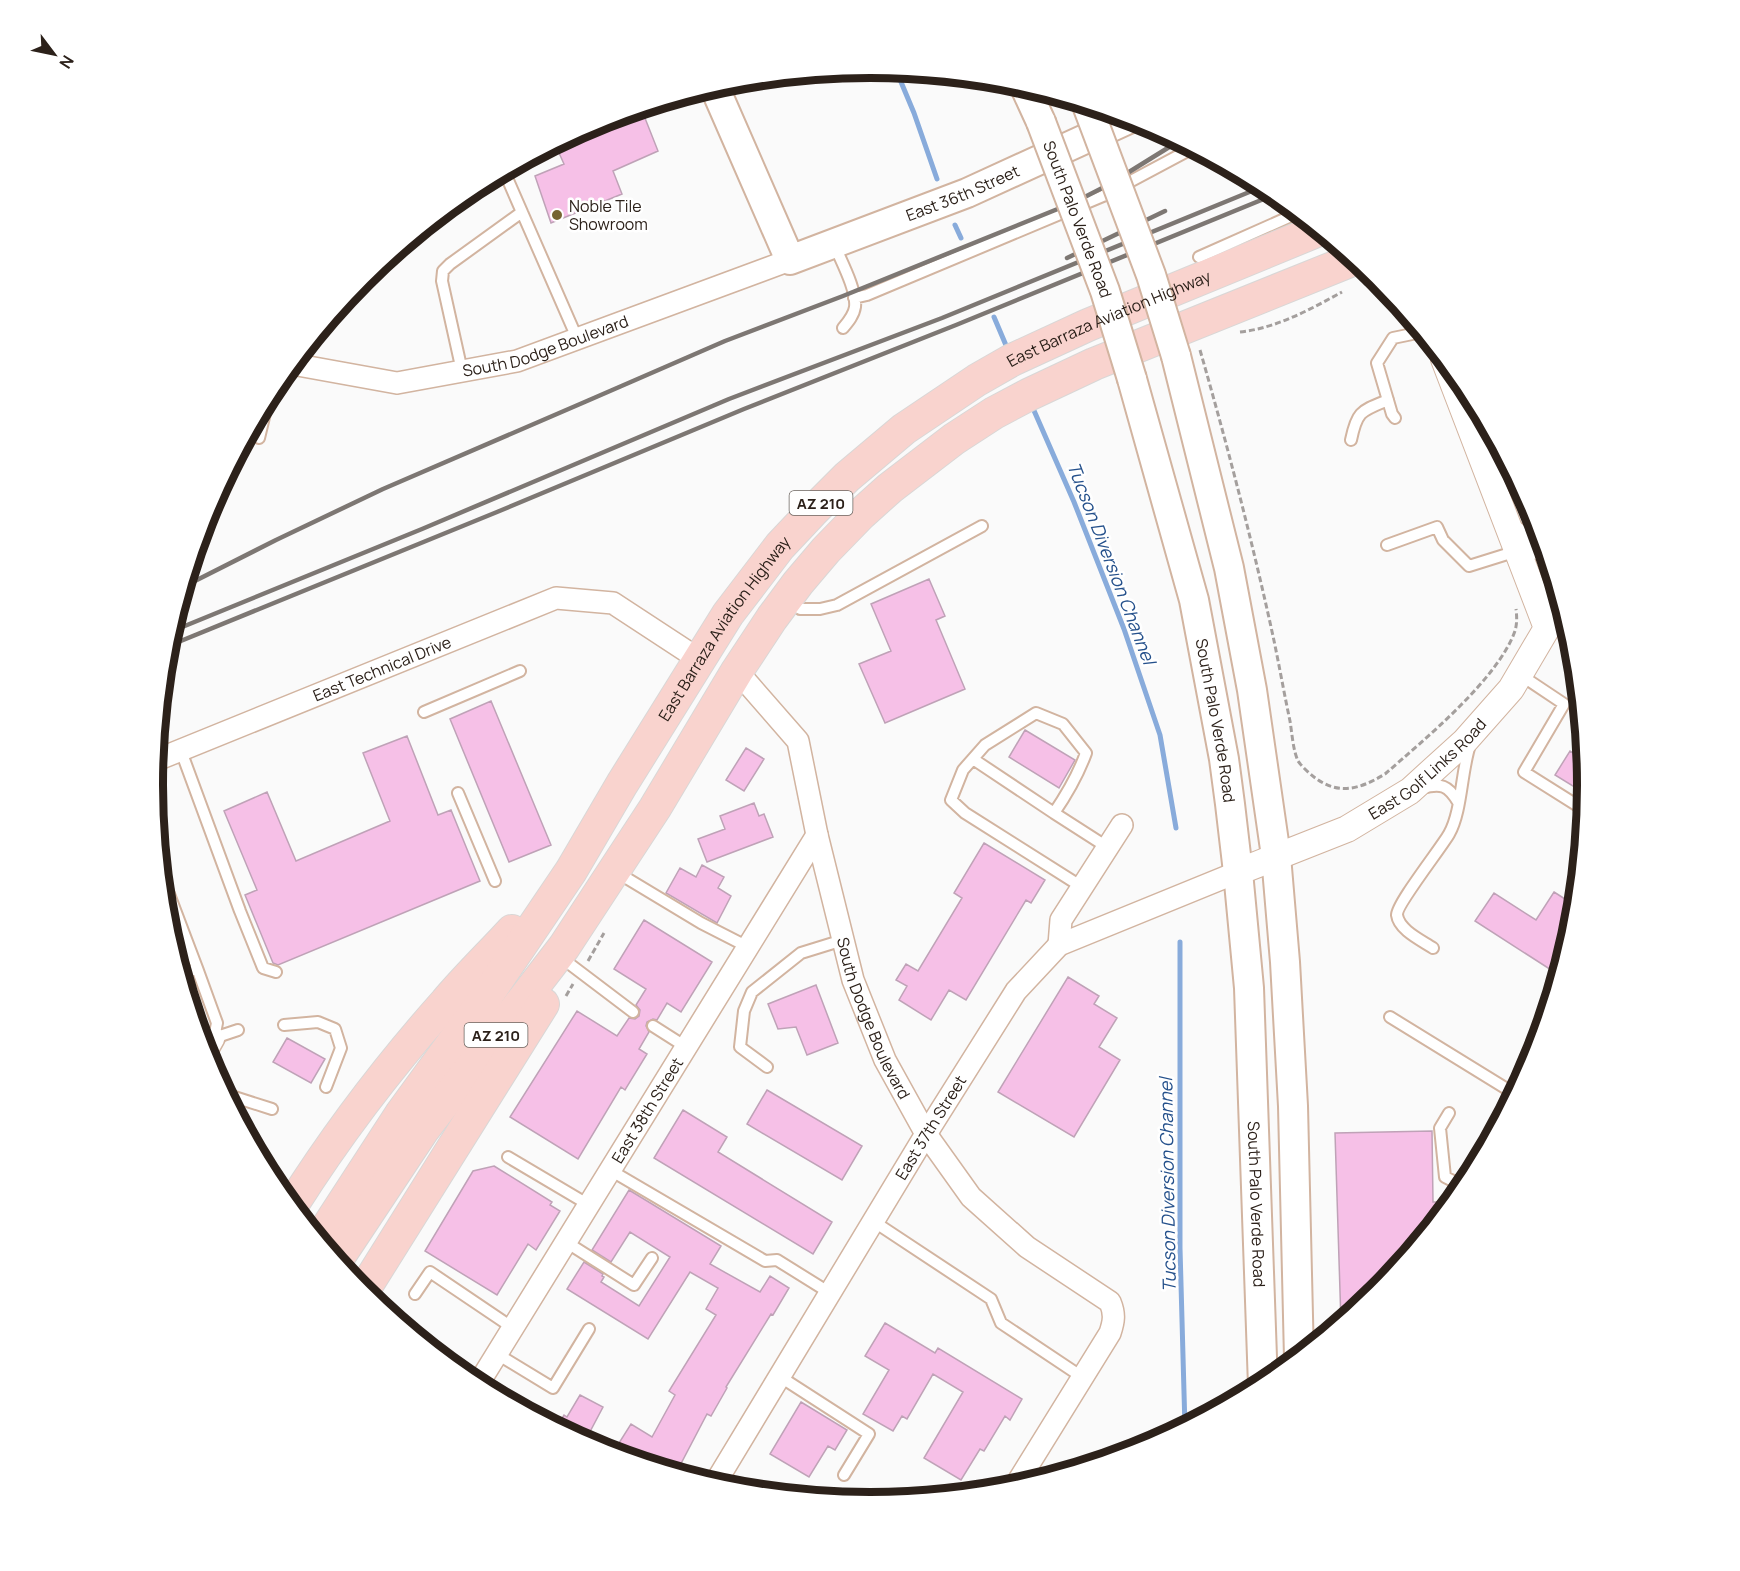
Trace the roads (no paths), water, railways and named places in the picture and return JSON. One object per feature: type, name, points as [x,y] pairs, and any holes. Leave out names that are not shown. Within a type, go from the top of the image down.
[{"type":"main road","points":[[718,95],[790,260]]},
{"type":"main road","name":"South Palo Verde Road","points":[[1029,97],[1041,122],[1105,291],[1132,379],[1194,600],[1224,759],[1249,988],[1263,1374]]},
{"type":"main road","points":[[1089,114],[1152,275],[1187,351],[1252,690],[1276,856],[1285,962],[1293,1106],[1299,1349]]},
{"type":"main road","name":"East 36th Street","points":[[790,260],[967,193],[1118,124]]},
{"type":"main road","name":"East Barraza Aviation Highway","points":[[323,1234],[401,1114],[479,1007],[571,871],[622,784],[728,614],[780,546],[812,512],[879,449],[945,400],[1012,360],[1312,233]]},
{"type":"main road","name":"East Barraza Aviation Highway","points":[[340,1254],[423,1130],[564,947],[655,808],[737,671],[787,598],[826,550],[861,514],[954,440],[994,413],[1063,377],[1355,271]]},
{"type":"main road","points":[[737,671],[729,654],[739,623],[795,545],[854,479],[945,400]]},
{"type":"main road","points":[[296,1199],[331,1145],[360,1107],[446,1001],[536,904],[576,854],[622,784]]},
{"type":"main road","points":[[368,1284],[541,1007],[655,808]]},
{"type":"street","name":"South Dodge Boulevard","points":[[301,366],[397,383],[516,361],[790,260]]},
{"type":"street","points":[[1455,388],[1547,628]]},
{"type":"street","points":[[1508,527],[1536,548]]},
{"type":"street","name":"East Technical Drive","points":[[163,758],[556,598],[613,603],[700,660]]},
{"type":"street","name":"East Golf Links Road","points":[[1238,872],[1347,829],[1410,791],[1465,741],[1511,688],[1556,614]]},
{"type":"street","name":"South Dodge Boulevard","points":[[737,671],[798,741],[817,835],[853,980],[885,1060],[926,1134],[971,1197],[1027,1247],[1110,1302],[1114,1321],[1110,1333],[1082,1377]]},
{"type":"street","points":[[1059,945],[1061,920],[1122,825]]},
{"type":"street","name":"East 38th Street","points":[[482,1377],[817,835]]},
{"type":"street","name":"East 37th Street","points":[[719,1476],[926,1134],[1016,991],[1059,945],[1238,872]]},
{"type":"street","points":[[1021,1476],[1082,1377]]},
{"type":"lane","points":[[854,298],[867,295],[1103,196],[1185,152]]},
{"type":"lane","points":[[508,178],[578,338]]},
{"type":"lane","points":[[462,371],[442,282],[443,271],[522,212]]},
{"type":"lane","points":[[1198,257],[1290,216]]},
{"type":"lane","points":[[834,244],[854,298],[855,308],[843,328]]},
{"type":"lane","points":[[1395,418],[1377,363],[1393,338],[1414,334]]},
{"type":"lane","points":[[1351,441],[1355,423],[1365,409],[1388,400]]},
{"type":"lane","points":[[259,438],[263,423]]},
{"type":"lane","points":[[787,598],[800,609],[820,609],[837,605],[982,526]]},
{"type":"lane","points":[[1387,544],[1437,527],[1443,540],[1469,566],[1518,551]]},
{"type":"lane","points":[[424,712],[520,670]]},
{"type":"lane","points":[[1519,674],[1564,704],[1524,772],[1577,805]]},
{"type":"lane","points":[[1053,813],[1067,795],[1086,753],[1063,724],[1036,713],[985,745],[963,771],[951,800],[965,813],[1082,887]]},
{"type":"lane","points":[[1433,948],[1401,926],[1396,913],[1400,903],[1449,833],[1457,816],[1466,756],[1475,730]]},
{"type":"lane","points":[[181,751],[263,968],[276,972]]},
{"type":"lane","points":[[973,759],[1107,847]]},
{"type":"lane","points":[[1410,791],[1437,784],[1452,790],[1458,802]]},
{"type":"lane","points":[[458,793],[495,881]]},
{"type":"lane","points":[[618,873],[701,923],[748,947]]},
{"type":"lane","points":[[173,905],[217,1023],[211,1043]]},
{"type":"lane","points":[[767,1067],[740,1047],[744,1011],[752,992],[801,953],[843,940]]},
{"type":"lane","points":[[567,962],[633,1011]]},
{"type":"lane","points":[[188,971],[197,968]]},
{"type":"lane","points":[[1390,1017],[1509,1090]]},
{"type":"lane","points":[[284,1025],[318,1022],[335,1029],[341,1048],[326,1087]]},
{"type":"lane","points":[[653,1026],[686,1047]]},
{"type":"lane","points":[[212,1045],[238,1030]]},
{"type":"lane","points":[[235,1097],[272,1109]]},
{"type":"lane","points":[[1449,1113],[1440,1128],[1445,1177],[1456,1182]]},
{"type":"lane","points":[[508,1157],[589,1205]]},
{"type":"lane","points":[[610,1170],[765,1261],[777,1260],[830,1293]]},
{"type":"lane","points":[[873,1221],[991,1299],[1001,1323],[1082,1377]]},
{"type":"lane","points":[[566,1242],[634,1285],[652,1258]]},
{"type":"lane","points":[[415,1294],[429,1272],[513,1328]]},
{"type":"lane","points":[[497,1354],[553,1388],[589,1329]]},
{"type":"lane","points":[[780,1376],[869,1434],[844,1475]]},
{"type":"waterway","name":"Tucson Diversion Channel","points":[[900,79],[937,179]]},
{"type":"waterway","points":[[955,225],[961,238]]},
{"type":"waterway","name":"Tucson Diversion Channel","points":[[994,317],[1008,350]]},
{"type":"waterway","name":"Tucson Diversion Channel","points":[[1032,406],[1074,502],[1124,629],[1160,735],[1176,828]]},
{"type":"waterway","name":"Tucson Diversion Channel","points":[[1180,942],[1180,1248],[1185,1419]]},
{"type":"railway","points":[[193,582],[383,489],[725,341],[1075,202],[1108,185],[1171,146]]},
{"type":"railway","points":[[181,628],[422,529],[729,399],[942,318],[1253,191]]},
{"type":"railway","points":[[177,642],[744,409],[1265,198]]},
{"type":"railway","points":[[1067,258],[1165,211]]},
{"type":"place","name":"Noble Tile Showroom","points":[[557,215]]}]
